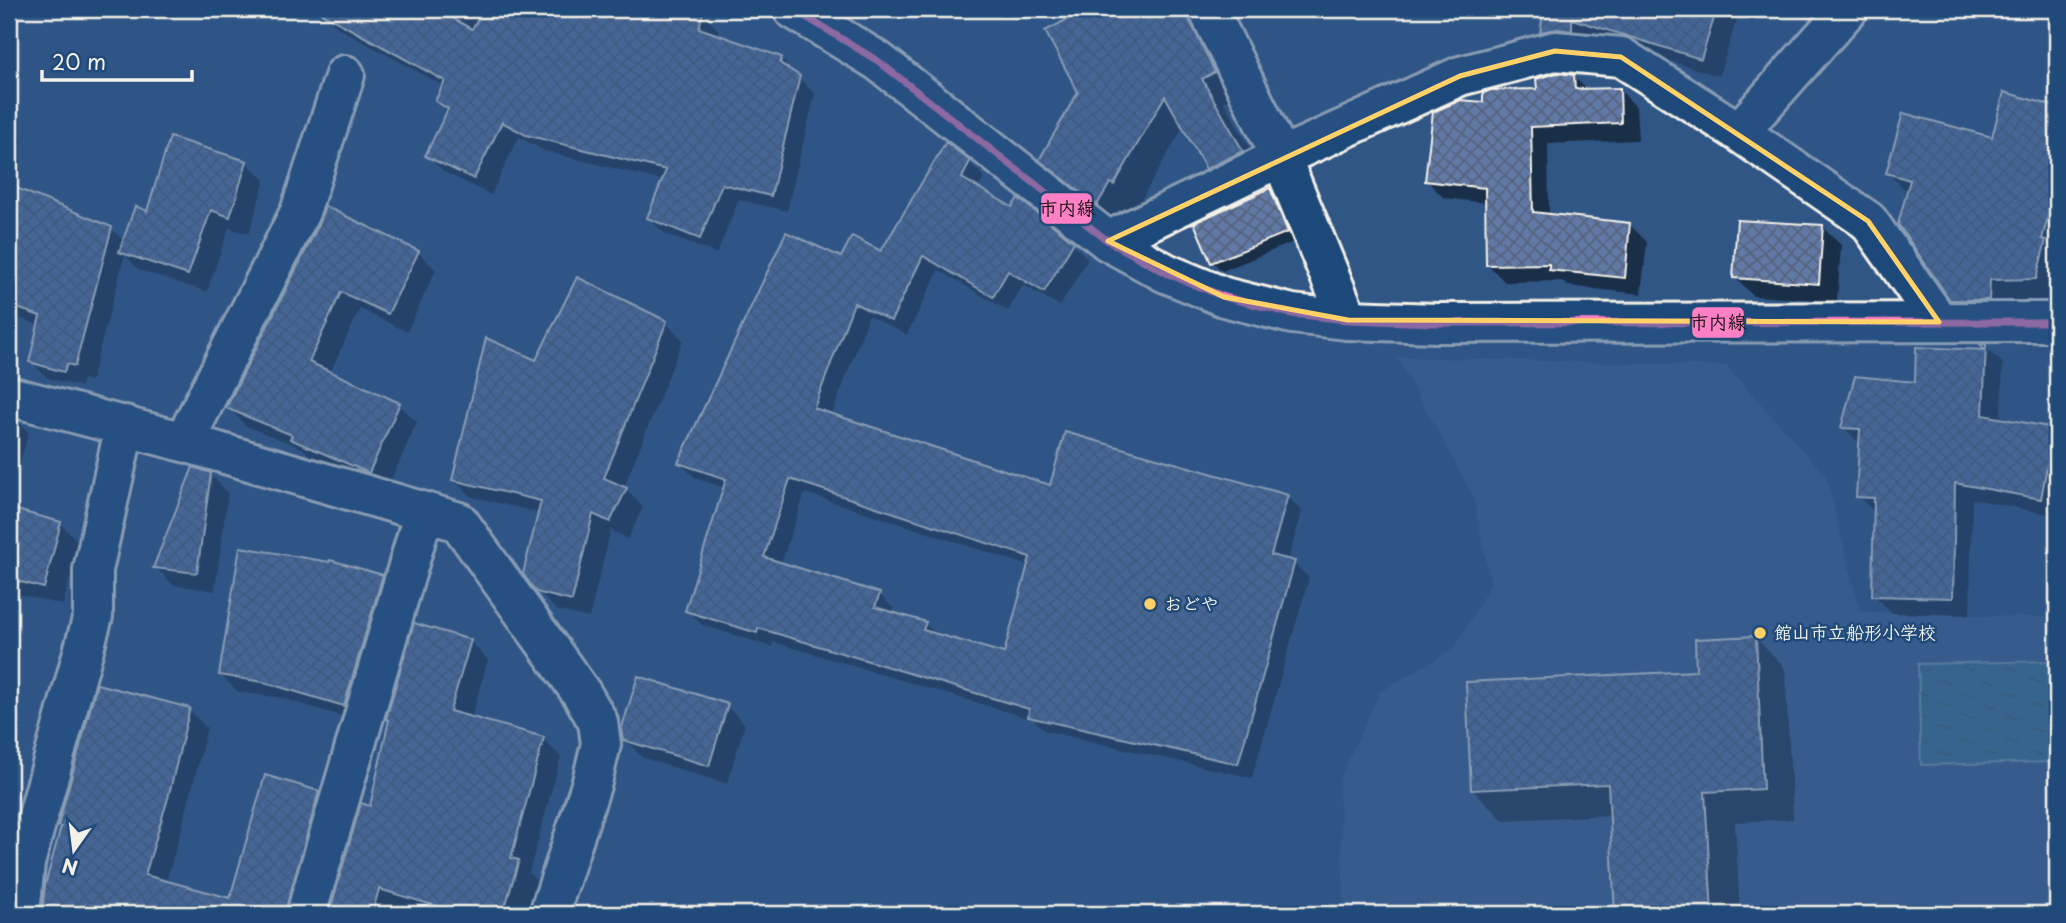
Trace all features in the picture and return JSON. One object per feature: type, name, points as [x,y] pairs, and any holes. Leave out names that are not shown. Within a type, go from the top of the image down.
[{"type":"street","points":[[793,9],[878,61],[1108,241],[1166,273],[1224,297],[1292,314],[1348,320],[1437,323],[2057,322]]},
{"type":"street","points":[[1208,9],[1281,156],[1348,320]]},
{"type":"street","points":[[1739,132],[1848,9]]},
{"type":"street","points":[[1108,241],[1281,156],[1460,76],[1555,51],[1621,57],[1739,132],[1868,221],[1939,322]]},
{"type":"street","points":[[184,442],[300,212],[345,75]]},
{"type":"street","points":[[9,396],[125,425],[459,522],[582,694],[598,722],[601,744],[592,782],[549,914]]},
{"type":"street","points":[[20,914],[25,863],[93,615],[93,570],[125,425]]},
{"type":"street","points":[[306,914],[424,512]]},
{"type":"highlighted area","points":[[1555,51],[1621,57],[1868,221],[1939,322],[1348,320],[1224,297],[1108,241],[1460,76]]},
{"type":"shaded area","name":"館山市立船形小学校","points":[[1397,357],[1726,366],[1826,476],[1860,612],[2057,618],[2057,914],[1345,914],[1339,780],[1380,692],[1454,649],[1491,583],[1473,495]]},
{"type":"water","points":[[2057,661],[2057,762],[1921,765],[1918,664]]},
{"type":"building","points":[[314,9],[436,9],[472,29],[484,9],[704,9],[699,28],[782,57],[780,63],[800,76],[771,196],[722,184],[700,239],[647,218],[666,170],[526,135],[502,122],[474,179],[425,156],[448,109],[435,101],[445,81]]},
{"type":"building","points":[[1087,9],[1184,9],[1215,72],[1202,79],[1243,151],[1206,169],[1165,96],[1114,185],[1110,183],[1097,205],[1039,160],[1078,92],[1045,31]]},
{"type":"building","points":[[1544,9],[1717,9],[1701,59],[1572,19],[1572,31],[1557,29],[1540,32]]},
{"type":"building","points":[[1557,73],[1574,75],[1575,89],[1620,88],[1621,123],[1531,127],[1533,212],[1630,223],[1625,278],[1549,270],[1549,264],[1486,265],[1485,188],[1425,181],[1433,112],[1461,100],[1483,102],[1483,93],[1491,90],[1537,89],[1536,79]]},
{"type":"building","points":[[2004,92],[2057,107],[2057,185],[2042,239],[2046,240],[2036,279],[1990,280],[1989,300],[1950,300],[1898,224],[1910,180],[1886,173],[1903,113],[1992,137]]},
{"type":"building","points":[[170,137],[247,161],[230,217],[211,210],[188,275],[119,252],[135,206],[147,211]]},
{"type":"building","points":[[946,142],[970,161],[962,178],[1012,207],[1018,198],[1074,242],[1044,292],[1008,271],[993,297],[923,256],[891,321],[854,303],[814,408],[1050,485],[1065,432],[1288,495],[1271,555],[1295,561],[1238,764],[1028,717],[1029,709],[758,628],[757,633],[685,611],[726,479],[678,463],[786,232],[841,257],[852,236],[881,251]],"holes":[[[790,479],[1030,557],[1004,653],[923,630],[926,622],[875,607],[880,593],[764,557]]]},
{"type":"building","points":[[9,185],[112,227],[75,366],[67,364],[64,372],[29,362],[40,316],[9,305]]},
{"type":"building","points":[[1270,188],[1288,232],[1211,263],[1194,223]]},
{"type":"building","points":[[325,206],[419,251],[388,314],[341,292],[309,362],[400,403],[369,473],[290,439],[292,435],[226,408],[320,222]]},
{"type":"building","points":[[1737,220],[1823,225],[1819,284],[1733,278]]},
{"type":"building","points":[[577,277],[667,321],[604,478],[627,488],[610,522],[593,514],[572,601],[536,592],[523,574],[541,501],[452,480],[486,338],[536,360]]},
{"type":"building","points":[[1980,344],[1986,344],[1983,415],[2054,428],[2041,499],[1955,483],[1953,598],[1872,596],[1874,498],[1856,497],[1860,429],[1841,428],[1855,376],[1915,382],[1916,347],[1984,350]]},
{"type":"building","points":[[193,467],[211,473],[197,573],[153,568]]},
{"type":"building","points":[[9,508],[61,522],[44,588],[9,579]]},
{"type":"building","points":[[240,547],[329,562],[330,560],[383,575],[344,706],[263,682],[219,675]]},
{"type":"building","points":[[414,623],[471,640],[450,711],[544,737],[511,858],[519,860],[503,914],[463,914],[379,889],[372,914],[329,914],[361,803],[370,806],[389,720],[386,719]]},
{"type":"building","points":[[1756,636],[1763,789],[1705,792],[1712,914],[1615,914],[1608,784],[1471,790],[1466,682],[1696,671],[1695,639]]},
{"type":"building","points":[[638,676],[728,704],[709,766],[623,740],[621,730]]},
{"type":"building","points":[[97,684],[190,708],[168,798],[145,875],[230,898],[265,775],[319,791],[285,914],[42,914],[45,885],[61,827],[58,826]]},
{"type":"transit line","name":"市内線","points":[[793,9],[878,61],[1108,241],[1166,273],[1224,297],[1292,314],[1348,320],[1437,323],[2057,322]]},
{"type":"place","name":"おどや","points":[[1150,604]]},
{"type":"place","name":"館山市立船形小学校","points":[[1760,633]]}]
